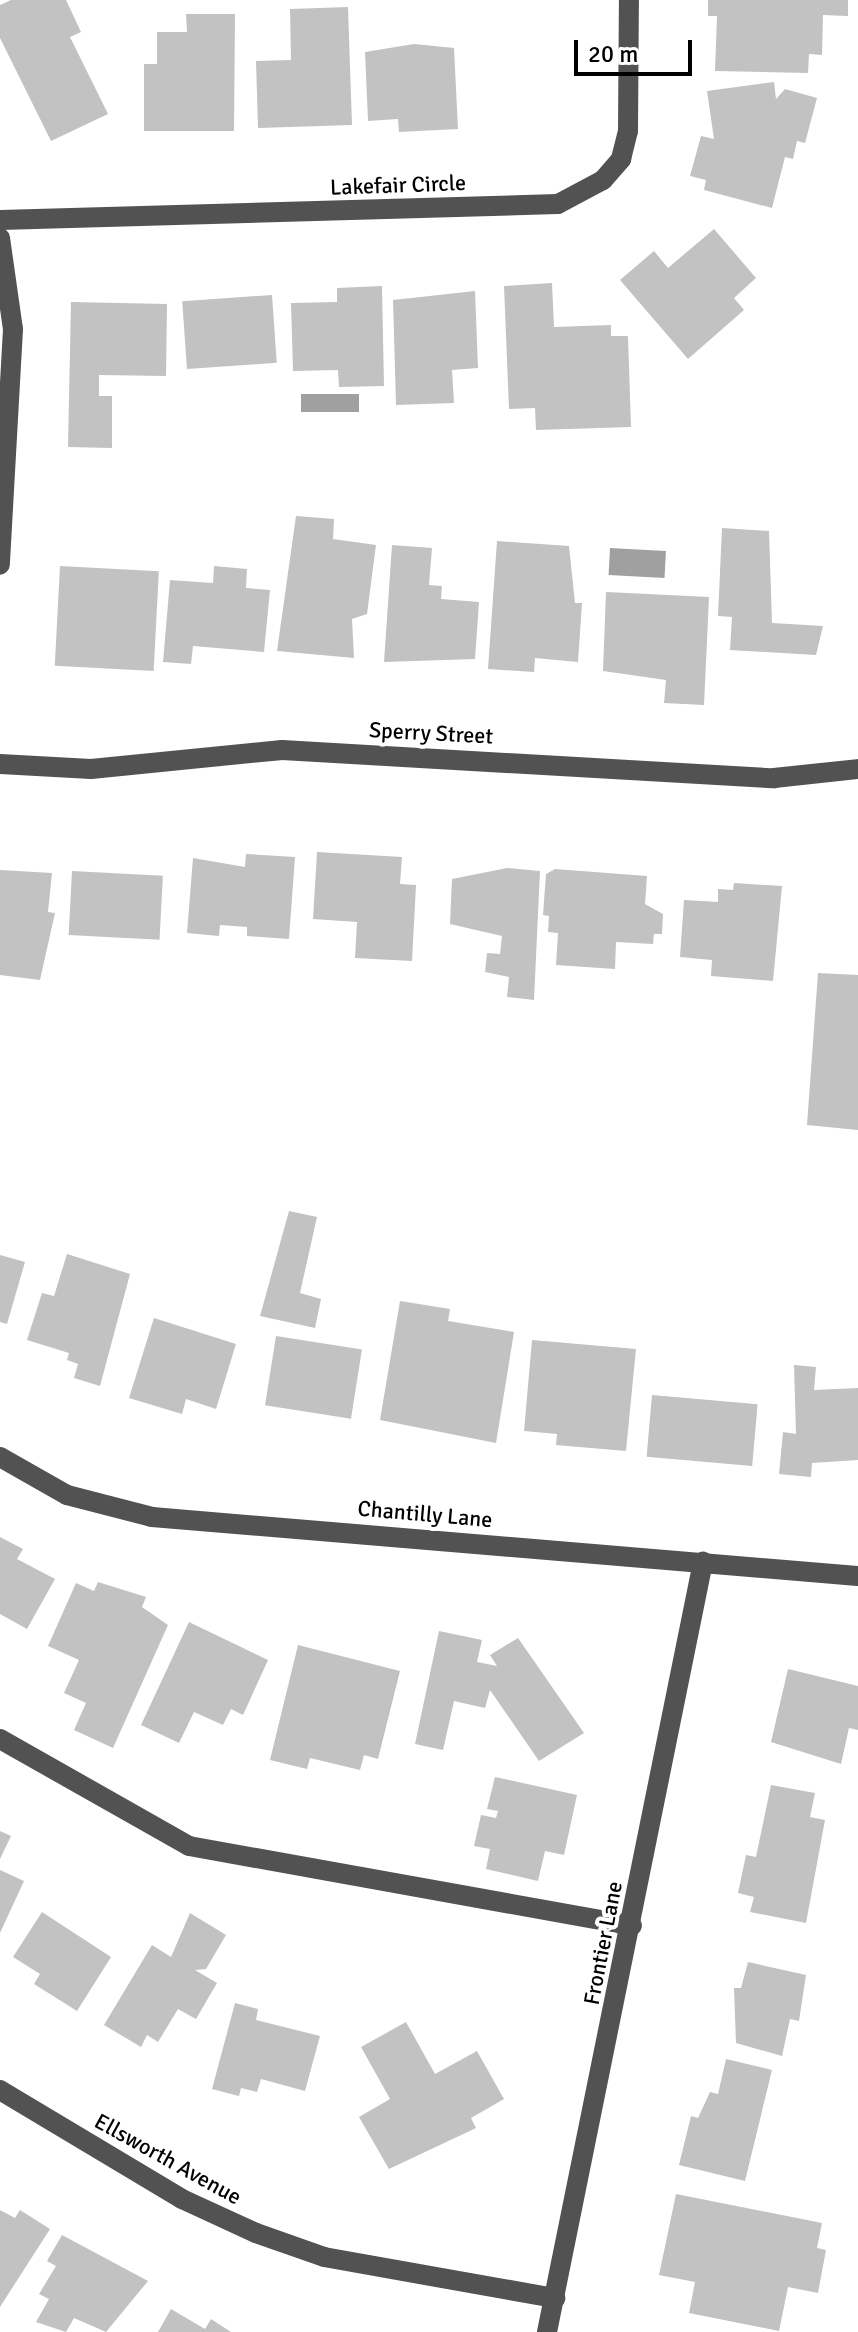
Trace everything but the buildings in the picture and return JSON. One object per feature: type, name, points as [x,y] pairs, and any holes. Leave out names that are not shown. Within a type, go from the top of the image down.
[{"type":"street","name":"Lakefair Circle","points":[[0,220],[558,204],[603,180],[621,159],[628,131],[629,0]]},
{"type":"street","points":[[0,238],[13,329],[0,565]]},
{"type":"street","name":"Sperry Street","points":[[0,764],[91,769],[282,750],[774,778],[858,769]]},
{"type":"street","name":"Chantilly Lane","points":[[0,1457],[67,1495],[152,1517],[858,1576]]},
{"type":"street","name":"Frontier Lane","points":[[547,2332],[632,1926],[703,1562]]},
{"type":"street","points":[[0,1739],[189,1846],[632,1926]]},
{"type":"street","name":"Ellsworth Avenue","points":[[0,2090],[182,2199],[256,2233],[324,2257],[555,2298]]},
{"type":"shaded area","points":[[301,394],[359,394],[359,412],[301,412]]},
{"type":"shaded area","points":[[610,548],[666,551],[665,578],[609,575]]}]
